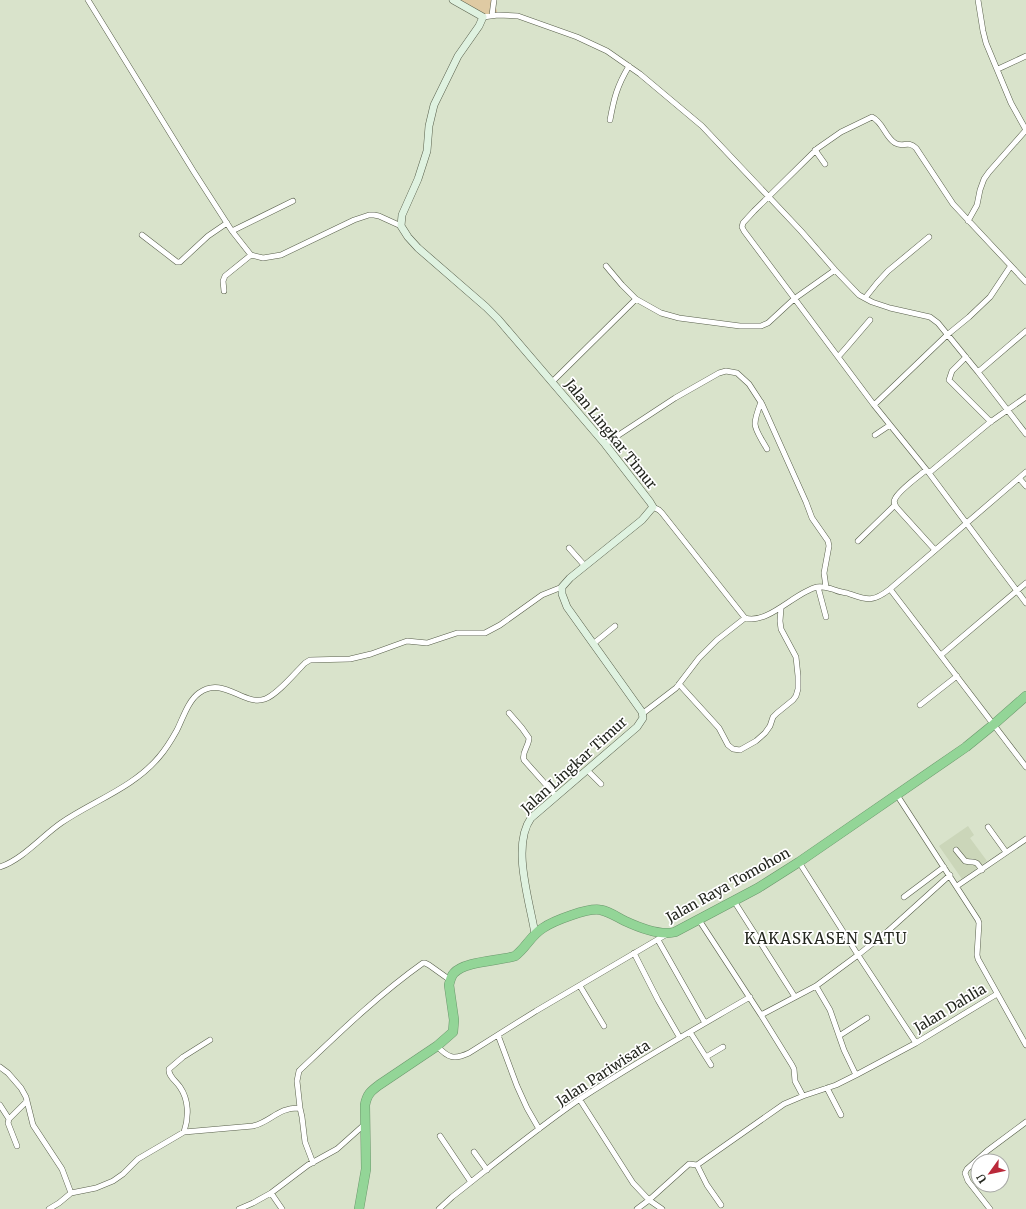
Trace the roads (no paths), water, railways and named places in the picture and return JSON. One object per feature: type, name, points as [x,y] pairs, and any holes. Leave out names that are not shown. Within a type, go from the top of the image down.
[{"type":"highway","name":"Jalan Raya Tomohon","points":[[450,980],[454,973],[463,967],[515,956],[541,928],[592,909],[605,911],[634,925],[667,934],[675,932],[758,888],[799,862],[966,747],[1026,696]]},
{"type":"highway","points":[[359,1209],[366,1169],[366,1098],[371,1091],[437,1046],[453,1032],[454,1020],[449,985],[450,980]]},
{"type":"main road","points":[[401,226],[402,215],[418,179],[427,151],[434,105],[458,56],[479,26],[483,17],[453,0]]},
{"type":"main road","name":"Jalan Lingkar Timur","points":[[401,226],[418,248],[486,307],[605,444],[653,507],[642,520],[565,582],[562,587],[562,594],[567,607],[642,714],[643,718],[637,727],[556,796],[528,822],[522,844],[524,876],[535,934]]},
{"type":"street","points":[[88,0],[153,107],[232,231],[251,255],[263,258],[281,255],[354,220],[369,215],[379,216],[401,226]]},
{"type":"street","points":[[492,16],[494,0]]},
{"type":"street","points":[[968,221],[976,205],[984,179],[1026,130],[1012,103],[986,43],[978,0]]},
{"type":"street","points":[[483,17],[518,16],[577,37],[600,47],[629,66],[698,121],[769,196],[835,270],[859,294],[890,308],[930,318],[938,323],[1026,434]]},
{"type":"street","points":[[998,69],[1026,56]]},
{"type":"street","points":[[610,120],[620,82],[629,66]]},
{"type":"street","points":[[1026,282],[1010,267],[953,204],[916,148],[909,144],[896,144],[872,117],[841,132],[815,150],[743,223],[742,227],[874,405],[927,471],[1026,603]]},
{"type":"street","points":[[815,150],[826,164]]},
{"type":"street","points":[[232,231],[294,201]]},
{"type":"street","points":[[142,235],[177,262],[180,262],[208,236],[227,223]]},
{"type":"street","points":[[865,298],[888,271],[929,237]]},
{"type":"street","points":[[224,291],[223,281],[225,276],[251,255]]},
{"type":"street","points":[[606,266],[636,299],[661,314],[693,320],[750,326],[761,326],[768,323],[794,299],[835,270]]},
{"type":"street","points":[[874,405],[990,297],[1010,267]]},
{"type":"street","points":[[552,382],[636,299]]},
{"type":"street","points":[[838,356],[870,320]]},
{"type":"street","points":[[978,372],[1026,331]]},
{"type":"street","points":[[966,357],[952,371],[949,380],[991,422]]},
{"type":"street","points":[[605,444],[675,398],[719,373],[726,371],[736,373],[746,380],[761,402],[810,514],[828,541],[829,546],[824,573],[826,587]]},
{"type":"street","points":[[935,550],[895,505],[894,500],[899,493],[927,471],[1026,397]]},
{"type":"street","points":[[761,402],[754,422],[755,427],[767,449]]},
{"type":"street","points":[[875,435],[890,426]]},
{"type":"street","points":[[642,714],[679,684],[699,658],[717,640],[745,618],[749,619],[766,616],[808,590],[818,587],[826,587],[858,598],[871,599],[883,594],[1026,472]]},
{"type":"street","points":[[1019,478],[1026,486]]},
{"type":"street","points":[[858,541],[895,505]]},
{"type":"street","points":[[653,507],[662,513],[745,618]]},
{"type":"street","points":[[569,548],[585,566]]},
{"type":"street","points":[[941,654],[1026,583]]},
{"type":"street","points":[[0,867],[7,865],[78,812],[119,790],[148,769],[160,756],[176,731],[193,699],[200,692],[214,688],[222,688],[253,701],[265,699],[276,692],[305,663],[310,660],[350,659],[371,654],[407,641],[427,643],[457,633],[485,633],[506,621],[542,595],[562,587]]},
{"type":"street","points":[[818,587],[826,617]]},
{"type":"street","points":[[890,589],[1026,767]]},
{"type":"street","points":[[679,684],[719,728],[728,745],[731,747],[740,750],[761,737],[770,726],[773,717],[793,700],[798,689],[796,657],[781,629],[781,608]]},
{"type":"street","points":[[593,644],[615,626]]},
{"type":"street","points":[[920,705],[957,676]]},
{"type":"street","points":[[509,713],[529,738],[528,745],[522,758],[556,796]]},
{"type":"street","points":[[587,770],[601,784]]},
{"type":"street","points":[[897,795],[979,922],[978,959],[1026,1045]]},
{"type":"street","points":[[988,827],[1006,852]]},
{"type":"street","points":[[957,886],[1026,839]]},
{"type":"street","points":[[956,850],[965,861],[974,861],[982,870]]},
{"type":"street","points":[[799,862],[858,956],[916,1043]]},
{"type":"street","points":[[904,897],[944,866]]},
{"type":"street","points":[[761,1014],[816,986],[858,956],[950,875]]},
{"type":"street","points":[[734,901],[795,997]]},
{"type":"street","points":[[699,920],[761,1014],[792,1065],[794,1069],[795,1081],[803,1096]]},
{"type":"street","points":[[437,1046],[445,1055],[455,1058],[460,1057],[667,934]]},
{"type":"street","points":[[658,940],[705,1023]]},
{"type":"street","points":[[634,954],[680,1038]]},
{"type":"street","points":[[313,1163],[304,1142],[297,1081],[299,1071],[369,1005],[403,977],[424,963],[450,980]]},
{"type":"street","points":[[580,986],[604,1026]]},
{"type":"street","points":[[816,986],[830,1010],[844,1050],[856,1075]]},
{"type":"street","name":"Jalan Dahlia","points":[[637,1209],[689,1164],[697,1165],[784,1104],[836,1085],[856,1075],[916,1043],[997,994]]},
{"type":"street","name":"Jalan Pariwisata","points":[[439,1209],[452,1197],[539,1129],[580,1100],[680,1038],[750,997]]},
{"type":"street","points":[[839,1036],[867,1018]]},
{"type":"street","points":[[690,1032],[711,1065]]},
{"type":"street","points":[[498,1035],[517,1086],[539,1129]]},
{"type":"street","points":[[184,1132],[187,1117],[187,1105],[180,1086],[169,1074],[169,1069],[183,1057],[210,1040]]},
{"type":"street","points":[[706,1057],[723,1047]]},
{"type":"street","points":[[0,1067],[8,1073],[21,1088],[27,1101],[33,1125],[62,1169],[71,1194]]},
{"type":"street","points":[[827,1088],[841,1114]]},
{"type":"street","points":[[580,1100],[633,1183],[649,1200],[662,1209]]},
{"type":"street","points":[[9,1119],[27,1101]]},
{"type":"street","points":[[0,1106],[9,1119],[8,1123],[17,1146]]},
{"type":"street","points":[[49,1209],[71,1194],[96,1188],[113,1181],[123,1174],[138,1159],[184,1132],[259,1125],[287,1108],[300,1108]]},
{"type":"street","points":[[990,1209],[968,1181],[965,1173],[967,1169],[987,1151],[1026,1122]]},
{"type":"street","points":[[239,1209],[270,1193],[313,1163],[337,1150],[366,1123]]},
{"type":"street","points":[[440,1136],[471,1182]]},
{"type":"street","points":[[474,1152],[487,1170]]},
{"type":"street","points":[[697,1165],[707,1185],[721,1205]]},
{"type":"street","points":[[270,1193],[282,1209]]},
{"type":"district","name":"KAKASKASEN SATU","points":[[826,938]]}]
